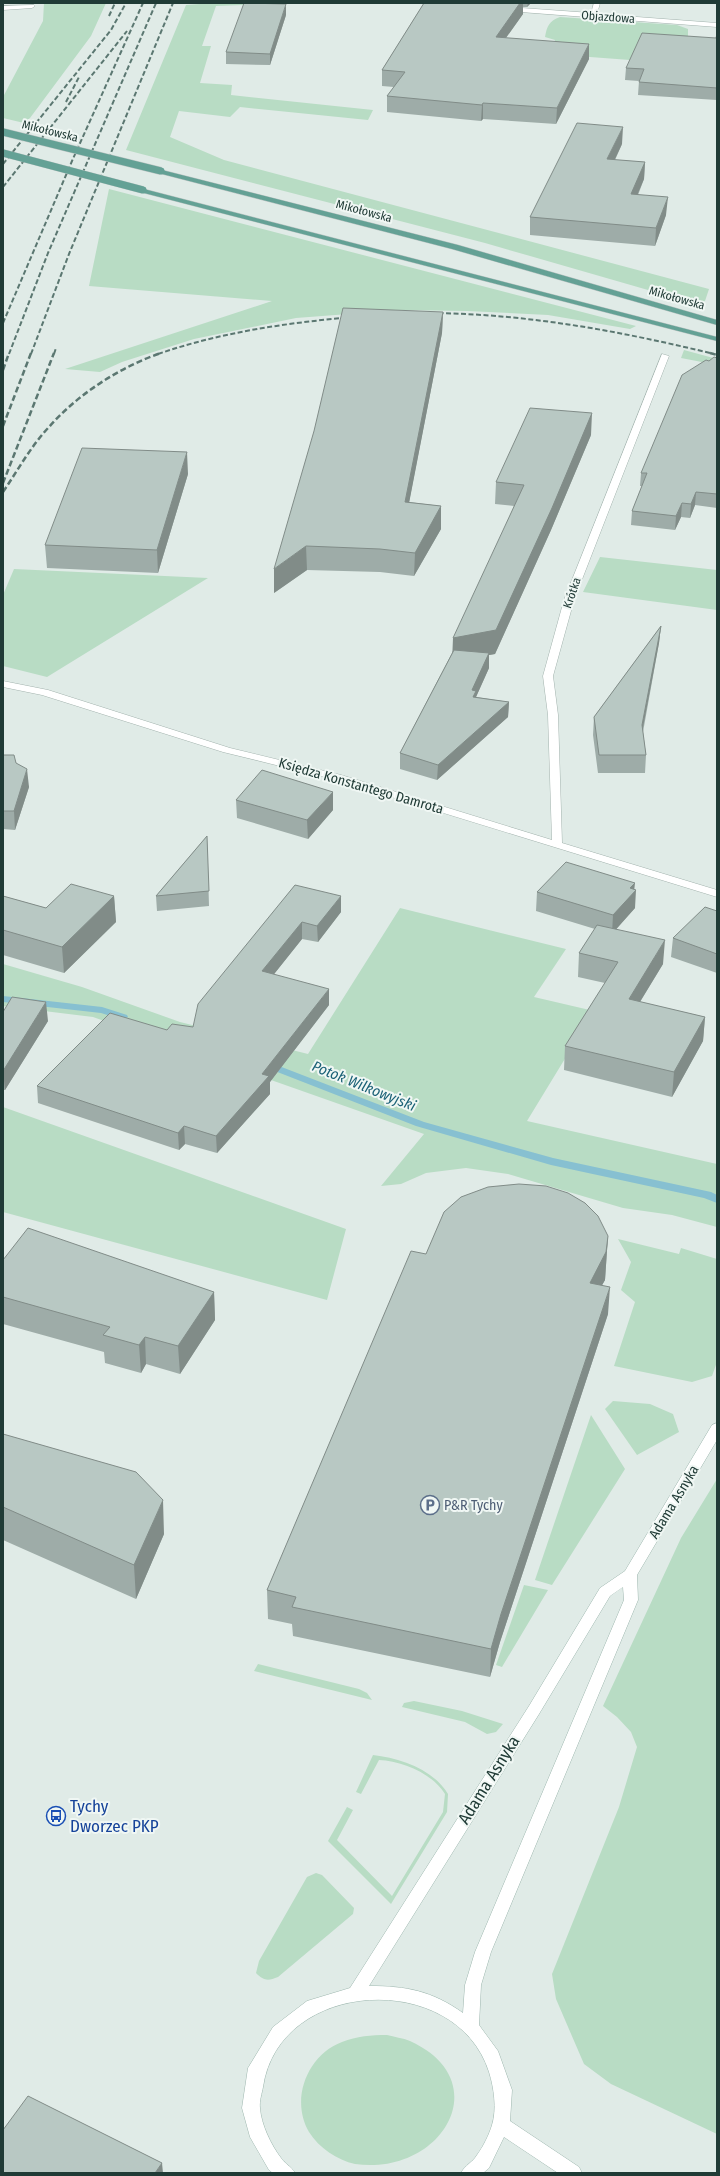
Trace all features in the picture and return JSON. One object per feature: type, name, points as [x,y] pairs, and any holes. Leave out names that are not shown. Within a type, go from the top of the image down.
[{"type":"main road","name":"Mikołowska","points":[[3,132],[455,247],[717,323]]},
{"type":"main road","points":[[3,153],[717,339]]},
{"type":"street","points":[[593,16],[598,3]]},
{"type":"street","points":[[3,8],[32,6]]},
{"type":"street","name":"Objazdowa","points":[[499,8],[717,25]]},
{"type":"street","name":"Krótka","points":[[557,844],[553,716],[548,676],[569,600],[665,356]]},
{"type":"street","name":"Księdza Konstantego Damrota","points":[[3,684],[44,692],[227,750],[338,777],[717,894]]},
{"type":"street","name":"Adama Asnyka","points":[[356,1993],[534,1710],[606,1592],[630,1574],[717,1428]]},
{"type":"street","points":[[470,2027],[473,1985],[483,1952],[631,1600],[630,1574]]},
{"type":"street","points":[[277,2170],[259,2137],[251,2108],[257,2068],[279,2032],[313,2006],[356,1993],[397,1993],[437,2004],[470,2027],[492,2056],[503,2090],[501,2125],[483,2162],[470,2173]]},
{"type":"street","points":[[501,2125],[573,2173]]},
{"type":"green space","points":[[44,3],[106,3],[91,36],[30,118],[24,123],[3,118],[3,97],[43,21]]},
{"type":"green space","points":[[213,3],[299,3],[216,6],[202,46],[211,46],[200,83],[232,85],[231,95],[373,110],[368,120],[240,107],[230,117],[179,111],[170,137],[224,160],[709,289],[705,301],[700,305],[485,243],[126,150],[186,5]]},
{"type":"green space","points":[[560,17],[677,25],[688,29],[688,46],[639,43],[630,60],[550,54],[555,40],[545,37],[549,24]]},
{"type":"green space","points":[[109,189],[636,326],[630,329],[548,315],[467,311],[401,310],[296,318],[194,339],[122,362],[100,372],[65,369],[272,301],[89,286]]},
{"type":"green space","points":[[684,350],[717,359],[707,363],[681,358]]},
{"type":"green space","points":[[600,557],[717,570],[717,610],[583,592]]},
{"type":"green space","points":[[14,569],[208,578],[47,677],[3,666],[3,595]]},
{"type":"green space","points":[[400,908],[566,949],[534,997],[594,1011],[527,1121],[717,1164],[717,1227],[672,1215],[623,1208],[508,1174],[466,1168],[426,1173],[401,1184],[381,1186],[424,1134],[93,1017],[3,1006],[3,964],[82,987],[180,1022],[308,1054]]},
{"type":"green space","points":[[3,1107],[346,1229],[327,1300],[3,1212]]},
{"type":"green space","points":[[618,1239],[679,1254],[681,1248],[717,1259],[717,1362],[712,1376],[692,1382],[614,1366],[635,1302],[621,1290],[631,1262]]},
{"type":"green space","points":[[613,1401],[650,1404],[673,1414],[679,1432],[637,1455],[605,1409]]},
{"type":"green space","points":[[591,1415],[625,1469],[552,1585],[535,1580]]},
{"type":"green space","points":[[717,1479],[717,2134],[611,2084],[584,2064],[556,1999],[552,1974],[619,1807],[637,1747],[631,1732],[617,1717],[603,1706],[681,1538]]},
{"type":"green space","points":[[524,1585],[548,1590],[502,1667],[496,1665]]},
{"type":"green space","points":[[258,1664],[359,1689],[367,1693],[372,1700],[254,1671]]},
{"type":"green space","points":[[414,1701],[462,1711],[503,1724],[496,1732],[487,1734],[465,1722],[402,1707],[404,1703]]},
{"type":"green space","points":[[373,1755],[405,1762],[425,1771],[442,1785],[448,1794],[447,1812],[391,1904],[328,1841],[347,1807],[353,1810],[337,1840],[392,1896],[443,1812],[445,1794],[424,1774],[407,1766],[379,1760],[361,1794],[356,1792]]},
{"type":"green space","points":[[316,1873],[322,1875],[354,1908],[353,1914],[278,1977],[269,1980],[261,1978],[256,1973],[259,1961],[307,1877]]},
{"type":"green space","points":[[387,2035],[410,2041],[436,2058],[451,2079],[454,2101],[448,2122],[434,2141],[413,2155],[386,2164],[355,2164],[342,2160],[323,2148],[309,2132],[301,2106],[305,2080],[319,2057],[330,2048],[353,2038]]},
{"type":"building","points":[[244,3],[286,4],[270,54],[226,52]]},
{"type":"building","points":[[424,3],[520,3],[496,37],[589,44],[557,108],[483,103],[482,105],[387,96],[405,72],[382,70]]},
{"type":"building","points":[[642,33],[716,38],[717,34],[717,88],[639,82],[644,69],[626,68]]},
{"type":"building","points":[[577,123],[623,127],[607,159],[645,162],[631,194],[668,197],[656,228],[530,217]]},
{"type":"building","points":[[343,308],[443,312],[405,502],[441,506],[415,553],[380,549],[306,546],[274,569],[314,431]]},
{"type":"building","points":[[714,357],[717,358],[717,494],[696,492],[691,504],[682,503],[676,516],[632,511],[647,473],[641,473],[682,375],[706,360],[709,361]]},
{"type":"building","points":[[530,408],[592,413],[552,508],[496,630],[453,638],[524,485],[496,482]]},
{"type":"building","points":[[82,448],[187,452],[157,550],[45,545]]},
{"type":"building","points":[[661,626],[642,725],[646,755],[599,755],[594,717]]},
{"type":"building","points":[[454,650],[489,653],[472,690],[476,691],[473,697],[509,702],[438,765],[400,753]]},
{"type":"building","points":[[3,755],[14,755],[16,763],[27,769],[14,811],[3,811]]},
{"type":"building","points":[[262,770],[333,792],[307,820],[236,800]]},
{"type":"building","points":[[207,836],[209,891],[156,896]]},
{"type":"building","points":[[566,862],[635,883],[630,888],[636,890],[613,915],[537,892]]},
{"type":"building","points":[[71,884],[114,896],[62,947],[3,930],[3,896],[46,908]]},
{"type":"building","points":[[295,885],[341,896],[317,926],[302,922],[262,971],[329,989],[262,1074],[269,1076],[216,1136],[184,1126],[178,1133],[37,1086],[110,1013],[167,1030],[172,1024],[193,1027],[198,1004]]},
{"type":"building","points":[[705,907],[717,911],[717,954],[673,938]]},
{"type":"building","points":[[597,925],[665,940],[629,999],[705,1017],[674,1072],[565,1046],[618,962],[579,953]]},
{"type":"building","points":[[12,997],[46,1002],[3,1071],[3,1012]]},
{"type":"building","name":"P&R Tychy","points":[[519,1184],[546,1186],[568,1193],[585,1203],[598,1216],[608,1236],[606,1252],[590,1283],[610,1287],[501,1614],[491,1649],[292,1607],[296,1597],[267,1590],[411,1251],[426,1254],[444,1212],[461,1197],[488,1187]]},
{"type":"building","points":[[28,1228],[214,1292],[178,1346],[145,1337],[139,1345],[103,1335],[110,1327],[3,1297],[3,1260]]},
{"type":"building","points":[[3,1434],[136,1472],[163,1500],[134,1565],[3,1507]]},
{"type":"building","points":[[28,2096],[162,2163],[155,2173],[3,2173],[3,2130]]},
{"type":"waterway","name":"Potok Wilkowyjski","points":[[3,999],[102,1010],[123,1017]]},
{"type":"waterway","name":"Potok Wilkowyjski","points":[[266,1064],[420,1124],[551,1161],[707,1195],[717,1199]]},
{"type":"railway","points":[[109,16],[115,3]]},
{"type":"railway","points":[[3,164],[111,30],[126,3]]},
{"type":"railway","points":[[3,323],[72,161],[143,3]]},
{"type":"railway","points":[[9,354],[48,253],[156,3]]},
{"type":"railway","points":[[31,354],[69,254],[173,3]]},
{"type":"railway","points":[[3,187],[127,31]]},
{"type":"railway","points":[[66,102],[79,77]]},
{"type":"railway","points":[[431,313],[503,317],[574,325],[644,338],[712,353]]},
{"type":"railway","points":[[161,353],[230,334],[303,322],[353,317]]},
{"type":"railway","points":[[54,354],[56,348]]},
{"type":"railway","points":[[3,370],[9,353]]},
{"type":"railway","points":[[3,426],[31,353]]},
{"type":"railway","points":[[3,483],[54,353]]},
{"type":"railway","points":[[3,492],[42,434],[73,403],[115,374],[161,353]]},
{"type":"railway","points":[[712,353],[717,355]]},
{"type":"place","name":"P&R Tychy","points":[[430,1505]]},
{"type":"place","name":"Tychy Dworzec PKP","points":[[56,1816]]}]
